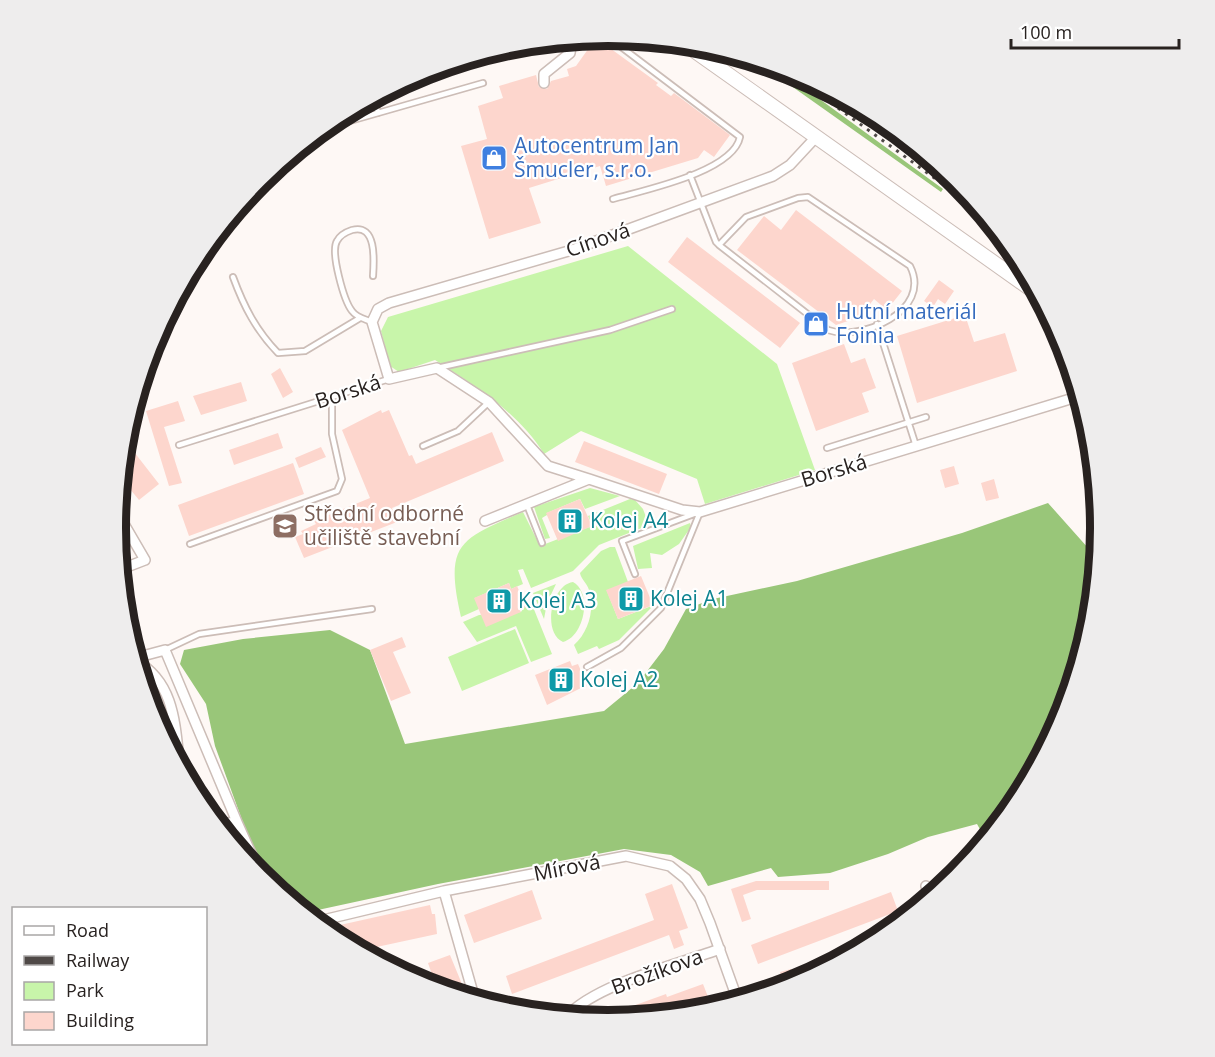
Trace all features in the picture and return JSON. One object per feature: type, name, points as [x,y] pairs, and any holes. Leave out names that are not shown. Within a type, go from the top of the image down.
[{"type":"street","points":[[544,83],[544,74],[566,58],[569,49]]},
{"type":"street","points":[[702,56],[1021,282]]},
{"type":"street","name":"Cínová","points":[[372,321],[378,309],[389,303],[572,250],[701,204],[781,172],[816,137]]},
{"type":"street","points":[[372,321],[389,379]]},
{"type":"street","name":"Borská","points":[[389,379],[437,368],[489,402],[548,466],[682,510],[700,512],[1071,399]]},
{"type":"street","points":[[485,521],[589,480]]},
{"type":"street","points":[[125,526],[145,560],[128,567]]},
{"type":"street","points":[[143,657],[165,650],[250,851]]},
{"type":"street","points":[[147,669],[158,678],[173,705],[178,747]]},
{"type":"street","points":[[226,823],[237,822]]},
{"type":"street","name":"Mírová","points":[[326,919],[444,891],[626,856],[670,866],[686,879],[700,899],[735,993]]},
{"type":"street","points":[[444,891],[472,991]]},
{"type":"street","name":"Brožíkova","points":[[576,1009],[590,998],[608,989],[720,949]]},
{"type":"lane","points":[[613,200],[690,176],[719,162],[735,148],[740,137],[619,47]]},
{"type":"lane","points":[[351,121],[483,83]]},
{"type":"lane","points":[[377,105],[378,113]]},
{"type":"lane","points":[[690,176],[719,245],[828,330],[838,334],[851,333],[901,313],[911,300],[915,285],[910,266],[815,200],[798,198],[746,218],[719,245]]},
{"type":"lane","points":[[372,321],[360,318],[348,303],[334,257],[336,242],[343,234],[354,230],[363,231],[368,236],[373,247],[373,276]]},
{"type":"lane","points":[[233,277],[245,309],[259,332],[278,353],[305,351],[360,318]]},
{"type":"lane","points":[[437,368],[610,330],[672,309]]},
{"type":"lane","points":[[877,324],[916,446]]},
{"type":"lane","name":"Borská","points":[[179,445],[389,379]]},
{"type":"lane","points":[[190,544],[337,491],[342,479],[332,434],[332,397]]},
{"type":"lane","points":[[423,446],[458,431],[489,402]]},
{"type":"lane","points":[[827,448],[926,417]]},
{"type":"lane","points":[[526,505],[542,543]]},
{"type":"lane","points":[[635,574],[622,541],[700,512]]},
{"type":"lane","points":[[587,667],[621,648],[661,608],[700,512]]},
{"type":"lane","points":[[165,650],[199,634],[372,609]]},
{"type":"green space","points":[[782,79],[806,89],[943,189],[941,192]]},
{"type":"green space","points":[[628,246],[777,364],[815,470],[705,504],[697,479],[581,431],[544,454],[522,425],[509,413],[480,390],[435,360],[399,372],[390,366],[381,331],[388,317]]},
{"type":"green space","points":[[590,488],[620,496],[585,509],[580,499],[547,513],[542,518],[550,538],[545,539],[534,507]]},
{"type":"green space","points":[[630,499],[635,500],[643,509],[649,525],[599,545],[573,571],[531,588],[523,569],[518,570],[523,584],[511,589],[509,583],[475,598],[479,609],[461,617],[455,573],[457,558],[462,547],[471,538],[484,529],[523,512],[540,546],[592,526],[588,516]]},
{"type":"green space","points":[[1048,503],[1089,549],[1080,623],[1064,683],[1053,713],[1025,770],[982,832],[977,824],[928,837],[888,854],[830,873],[778,877],[771,868],[708,886],[700,872],[671,855],[624,849],[438,884],[314,911],[267,869],[231,830],[245,828],[215,746],[206,704],[180,664],[184,650],[243,639],[330,630],[370,650],[405,744],[604,711],[638,683],[664,649],[686,609],[713,599],[797,581],[962,533]]},
{"type":"green space","points":[[690,523],[691,527],[679,544],[662,555],[650,553],[652,568],[638,569],[633,546]]},
{"type":"green space","points":[[615,547],[628,582],[607,591],[618,619],[654,605],[619,640],[599,649],[597,646],[578,654],[574,645],[584,633],[591,612],[591,597],[580,573],[601,551]]},
{"type":"green space","points":[[573,582],[583,595],[583,614],[576,632],[563,642],[556,637],[553,629],[552,609],[559,591],[565,585]]},
{"type":"green space","points":[[556,584],[547,603],[544,619],[533,593]]},
{"type":"green space","points":[[531,602],[552,654],[531,662],[516,626],[477,642],[463,622],[479,615],[521,612],[525,605]]},
{"type":"green space","points":[[515,629],[529,663],[462,691],[448,657]]},
{"type":"building","points":[[607,46],[658,83],[656,85],[671,96],[674,93],[730,135],[714,157],[704,150],[698,158],[606,186],[600,166],[529,188],[541,223],[489,239],[461,146],[487,139],[478,106],[503,98],[499,86],[536,75],[539,87],[547,89],[551,81],[569,76],[567,69],[576,66],[589,47]]},
{"type":"building","points":[[796,210],[902,291],[887,310],[874,299],[860,317],[836,325],[737,250],[764,216],[781,230]]},
{"type":"building","points":[[687,237],[800,323],[780,348],[668,262]]},
{"type":"building","points":[[939,280],[954,291],[945,304],[938,299],[933,307],[924,301]]},
{"type":"building","points":[[965,315],[974,342],[1005,333],[1017,371],[917,403],[897,336]]},
{"type":"building","points":[[844,344],[851,363],[865,358],[876,388],[862,393],[869,412],[816,431],[792,363]]},
{"type":"building","points":[[280,368],[293,392],[283,398],[271,374]]},
{"type":"building","points":[[241,382],[247,401],[201,415],[193,396]]},
{"type":"building","points":[[178,401],[185,421],[164,427],[182,483],[169,486],[146,411]]},
{"type":"building","points":[[381,410],[382,413],[389,410],[409,456],[412,455],[416,464],[492,432],[504,461],[392,508],[397,522],[304,558],[295,537],[303,534],[301,531],[316,524],[314,521],[370,498],[342,430]]},
{"type":"building","points":[[1075,413],[1079,429],[1072,414]]},
{"type":"building","points":[[278,433],[283,448],[234,465],[229,450]]},
{"type":"building","points":[[584,441],[667,474],[659,494],[575,462]]},
{"type":"building","points":[[321,447],[326,457],[299,468],[295,458]]},
{"type":"building","points":[[133,450],[159,484],[139,500],[128,487]]},
{"type":"building","points":[[293,463],[304,494],[189,536],[178,505]]},
{"type":"building","points":[[954,466],[959,484],[945,488],[940,470]]},
{"type":"building","points":[[994,479],[999,498],[986,501],[981,483]]},
{"type":"building","name":"Kolej A4","points":[[580,499],[592,526],[558,541],[546,513]]},
{"type":"building","name":"Kolej A1","points":[[641,576],[653,605],[618,619],[606,590]]},
{"type":"building","name":"Kolej A3","points":[[509,583],[511,589],[517,586],[526,607],[520,610],[521,612],[486,627],[474,598]]},
{"type":"building","points":[[402,637],[406,647],[393,652],[411,693],[391,701],[370,650]]},
{"type":"building","name":"Kolej A2","points":[[570,661],[572,666],[578,664],[587,685],[547,705],[535,675]]},
{"type":"building","points":[[756,881],[829,881],[829,890],[757,890],[743,895],[751,919],[742,922],[731,889]]},
{"type":"building","points":[[672,884],[688,928],[679,931],[684,945],[674,949],[669,935],[512,994],[506,976],[654,920],[645,894]]},
{"type":"building","points":[[532,890],[542,919],[474,943],[464,915]]},
{"type":"building","points":[[891,892],[898,911],[758,964],[751,945]]},
{"type":"building","points":[[430,905],[432,914],[435,914],[437,934],[370,948],[340,929],[340,925]]},
{"type":"building","points":[[450,955],[464,988],[433,978],[428,963]]},
{"type":"building","points":[[791,969],[792,974],[782,978],[780,972]]},
{"type":"building","points":[[703,984],[709,999],[670,1006],[623,1010],[666,994],[667,997]]},
{"type":"railway","points":[[823,97],[947,187]]},
{"type":"place","name":"Autocentrum Jan Šmucler, s.r.o.","points":[[494,158]]},
{"type":"place","name":"Hutní materiál Foinia","points":[[816,324]]},
{"type":"place","name":"Kolej A4","points":[[570,521]]},
{"type":"place","name":"Střední odborné učiliště stavební","points":[[285,526]]},
{"type":"place","name":"Kolej A1","points":[[631,599]]},
{"type":"place","name":"Kolej A3","points":[[499,601]]},
{"type":"place","name":"Kolej A2","points":[[561,680]]}]
